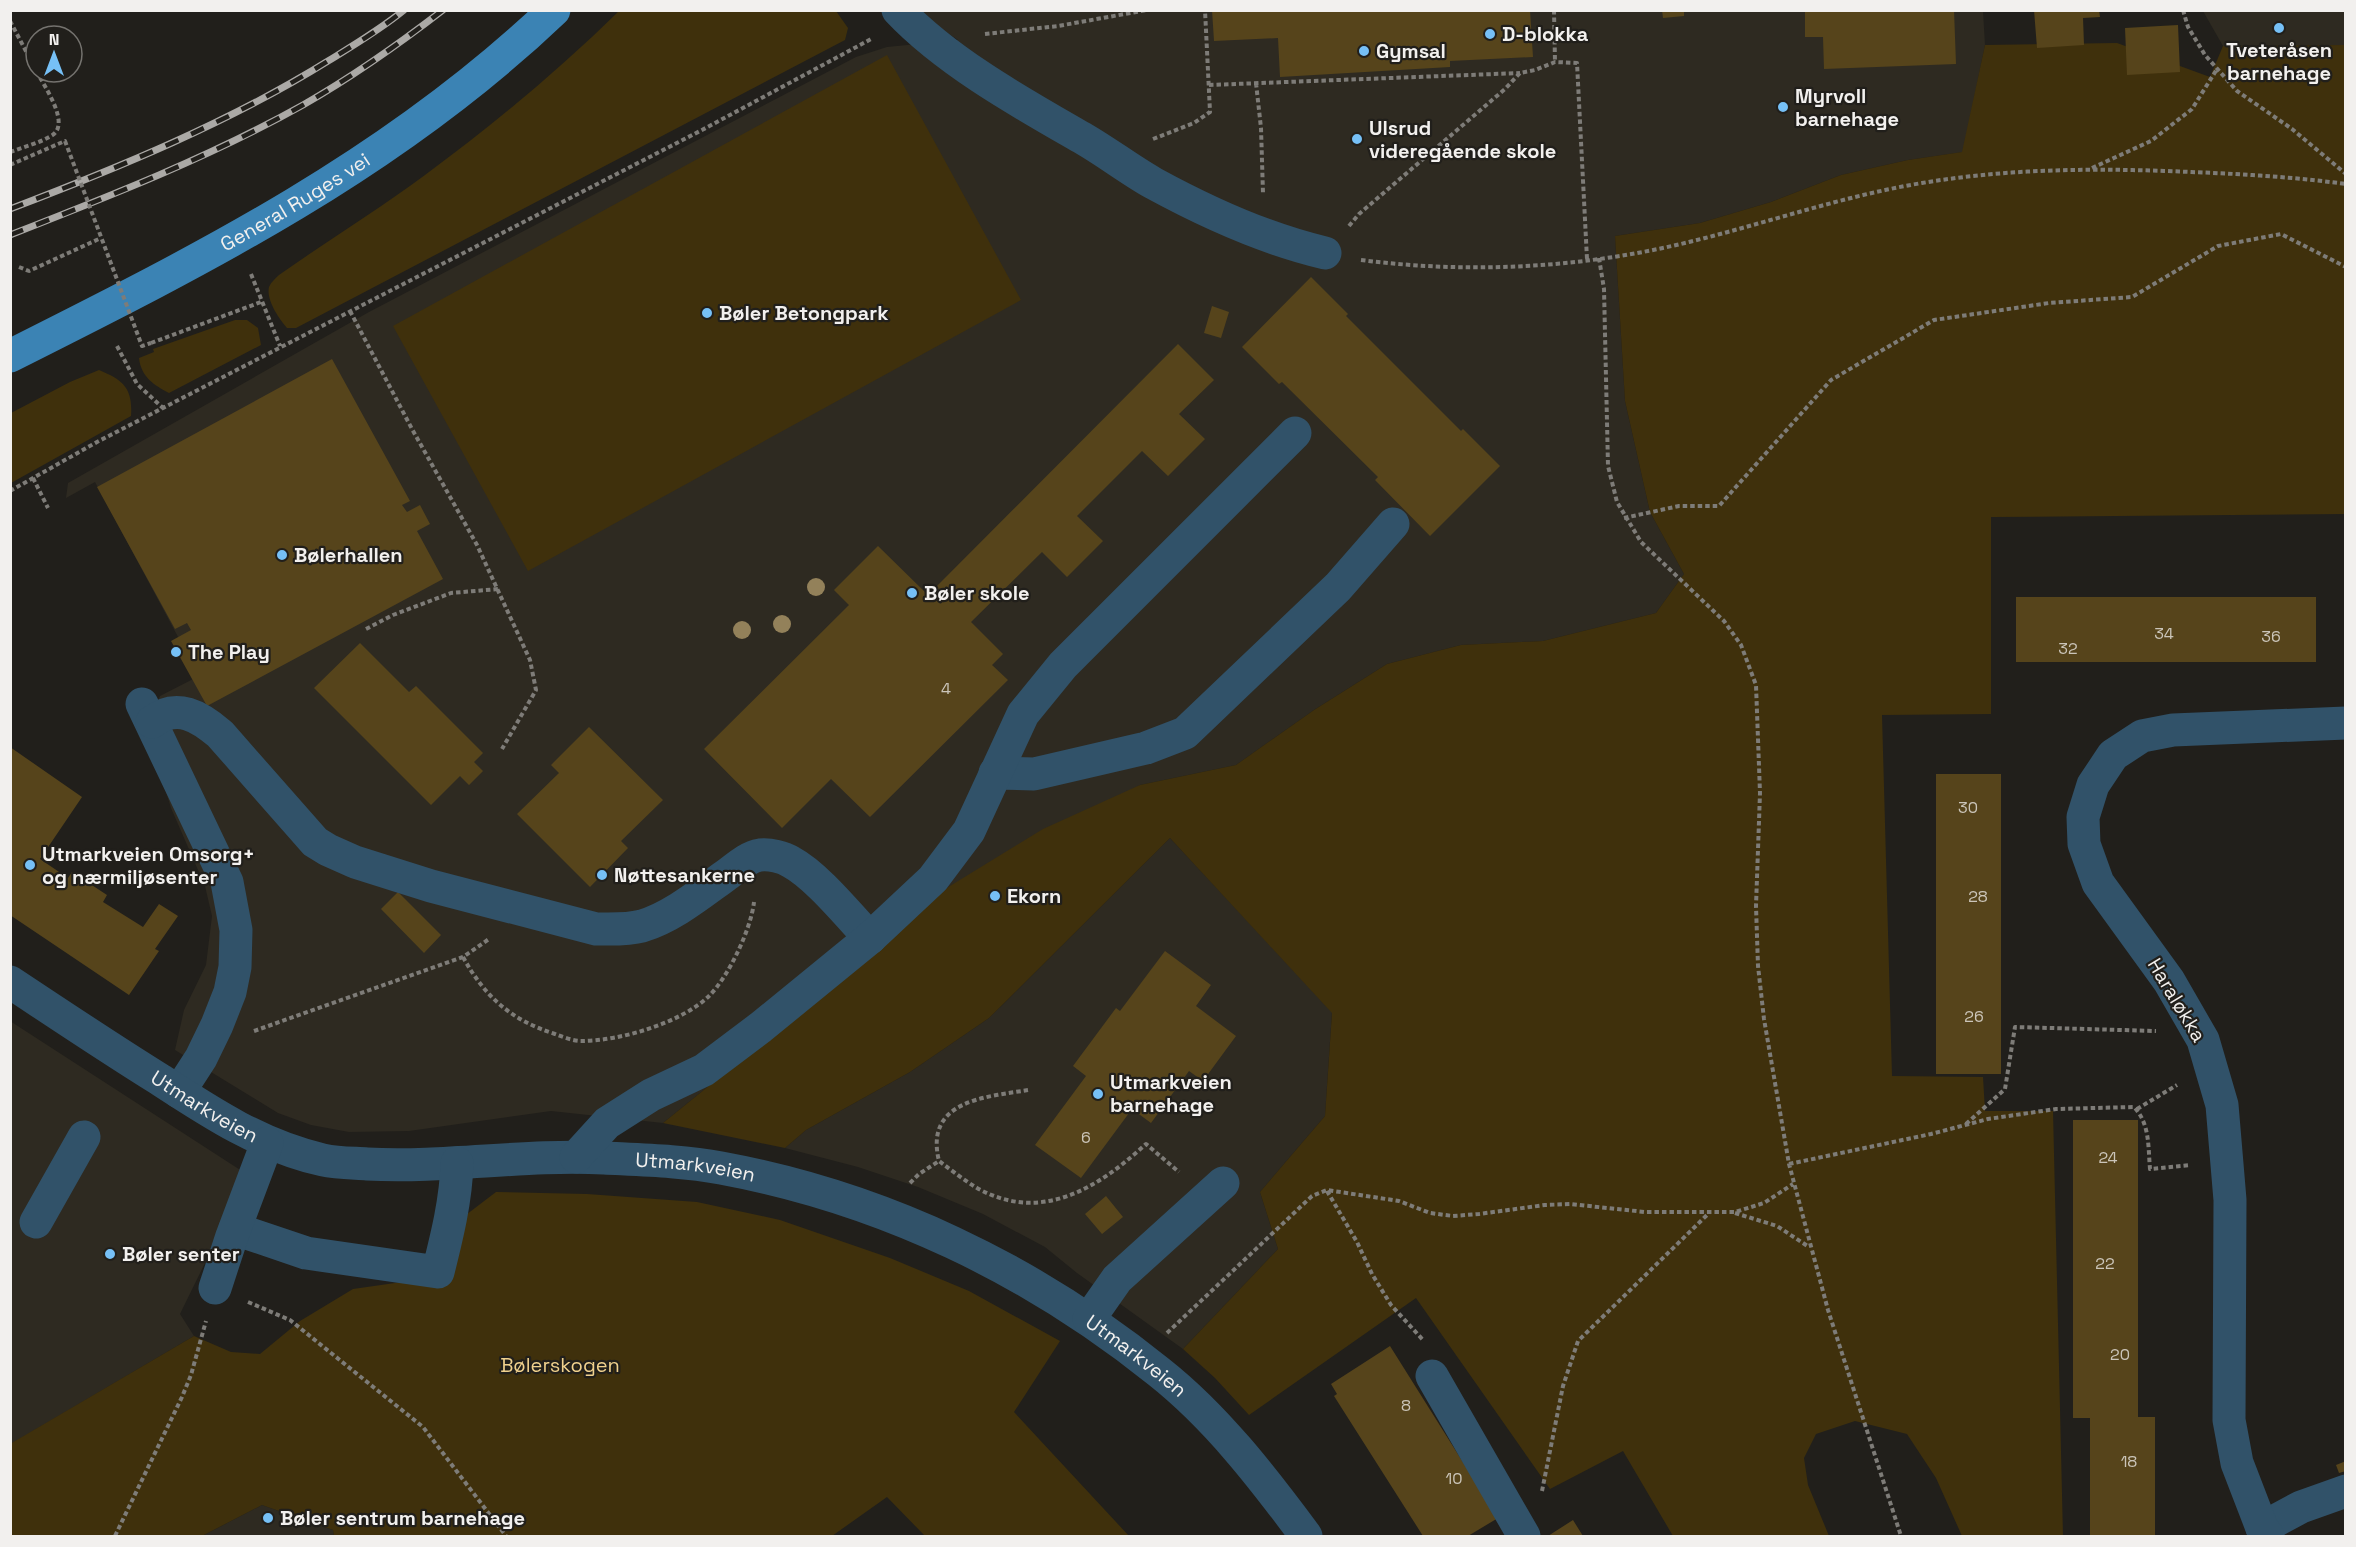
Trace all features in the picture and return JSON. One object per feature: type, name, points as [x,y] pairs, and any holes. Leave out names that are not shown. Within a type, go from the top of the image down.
[{"type":"main road","name":"General Ruges vei","points":[[10,357],[184,269],[326,186],[402,136],[472,82],[554,10]]},
{"type":"street","points":[[903,16],[964,65],[1152,182],[1264,235],[1289,245],[1325,253]]},
{"type":"street","points":[[576,1157],[608,1123],[651,1095],[704,1070],[761,1027],[870,938],[933,879],[969,831],[1023,714],[1063,665],[1295,433]]},
{"type":"street","points":[[995,773],[1034,774],[1146,748],[1185,733],[1338,587],[1393,524]]},
{"type":"street","points":[[178,1092],[205,1048],[230,992],[235,967],[236,930],[227,882],[147,713],[184,712],[205,721],[220,734],[315,842],[355,862],[431,886],[596,929],[621,929],[643,926],[692,900],[743,862],[760,855],[777,856],[791,862],[810,876],[870,938]]},
{"type":"street","name":"Haraløkka","points":[[2265,1532],[2237,1463],[2229,1420],[2230,1200],[2222,1105],[2203,1040],[2169,981],[2098,883],[2084,844],[2082,817],[2093,785],[2113,755],[2142,736],[2173,729],[2346,723]]},
{"type":"street","name":"Utmarkveien","points":[[10,982],[218,1118],[267,1143],[327,1161],[406,1166],[576,1157],[695,1164],[722,1168],[815,1190],[891,1214],[965,1247],[1017,1275],[1089,1319],[1140,1358],[1168,1380],[1242,1455],[1306,1536]]},
{"type":"street","points":[[36,1222],[84,1137]]},
{"type":"street","points":[[215,1288],[267,1143]]},
{"type":"street","points":[[235,1229],[306,1253],[438,1272],[451,1223],[457,1162]]},
{"type":"street","points":[[1089,1319],[1117,1279],[1213,1191]]},
{"type":"street","points":[[1432,1376],[1520,1528]]},
{"type":"street","points":[[2265,1532],[2301,1507],[2346,1491]]},
{"type":"path","points":[[984,34],[1068,24],[1147,10]]},
{"type":"path","points":[[1106,152],[1141,143],[1194,123],[1210,112],[1205,10]]},
{"type":"path","points":[[1554,10],[1555,62]]},
{"type":"path","points":[[2183,10],[2188,27],[2205,56],[2237,91],[2292,129],[2346,174]]},
{"type":"path","points":[[10,491],[280,346],[682,141],[903,16]]},
{"type":"path","points":[[10,21],[24,48]]},
{"type":"path","points":[[1209,85],[1520,73],[1555,62],[1577,63],[1587,259]]},
{"type":"path","points":[[2091,169],[2151,141],[2192,109],[2217,69]]},
{"type":"path","points":[[1325,253],[1359,214],[1505,89],[1520,73]]},
{"type":"path","points":[[1256,83],[1261,128],[1264,235]]},
{"type":"path","points":[[10,153],[52,136],[59,126],[59,116],[43,84]]},
{"type":"path","points":[[10,165],[65,141],[142,346],[261,303]]},
{"type":"path","points":[[1325,253],[1397,265],[1447,267],[1499,267],[1599,258],[1687,243],[1844,200],[1921,183],[1991,174],[2091,169],[2284,176],[2346,184]]},
{"type":"path","points":[[1624,518],[1679,506],[1719,506],[1831,380],[1934,320],[2049,303],[2132,297],[2218,246],[2281,234],[2346,267]]},
{"type":"path","points":[[19,267],[29,271],[101,238]]},
{"type":"path","points":[[1599,258],[1604,289],[1608,466],[1617,502],[1624,518],[1641,542],[1724,621],[1741,645],[1756,685],[1760,793],[1756,906],[1758,966],[1767,1040],[1793,1184],[1810,1248],[1901,1536]]},
{"type":"path","points":[[251,274],[280,346]]},
{"type":"path","points":[[350,311],[477,545],[530,660],[536,690],[502,749]]},
{"type":"path","points":[[117,346],[137,384],[163,408]]},
{"type":"path","points":[[33,478],[48,508]]},
{"type":"path","points":[[366,628],[451,593],[498,589]]},
{"type":"path","points":[[463,957],[477,982],[499,1006],[539,1029],[579,1042],[627,1036],[651,1028],[674,1019],[709,996],[733,961],[752,919],[760,855]]},
{"type":"path","points":[[205,1048],[463,957],[527,912]]},
{"type":"path","points":[[1966,1125],[2005,1089],[2015,1027],[2158,1031]]},
{"type":"path","points":[[2137,1109],[2181,1083]]},
{"type":"path","points":[[1028,1090],[980,1097],[948,1113],[940,1129],[937,1143],[939,1161],[977,1188],[1003,1198],[1046,1202],[1081,1191],[1107,1176],[1146,1144],[1185,1178],[1213,1191]]},
{"type":"path","points":[[1789,1164],[1988,1119],[2056,1109],[2134,1107],[2147,1129],[2150,1168],[2227,1161]]},
{"type":"path","points":[[1140,1358],[1312,1196],[1327,1190],[1399,1201],[1430,1213],[1453,1216],[1570,1204],[1645,1212],[1735,1212],[1764,1203],[1793,1184]]},
{"type":"path","points":[[1327,1190],[1386,1297],[1426,1343],[1432,1376]]},
{"type":"path","points":[[1520,1528],[1540,1501],[1563,1386],[1578,1341],[1710,1212]]},
{"type":"path","points":[[1735,1212],[1777,1226],[1810,1248]]},
{"type":"path","points":[[115,1536],[190,1375],[215,1288],[290,1320],[423,1427],[506,1536]]},
{"type":"shaded area","name":"Bøler skole","points":[[915,11],[1983,11],[1985,45],[1963,152],[1908,160],[1841,175],[1771,202],[1700,223],[1615,236],[1625,401],[1650,512],[1684,574],[1656,613],[1543,641],[1461,645],[1387,664],[1314,710],[1236,765],[1140,785],[805,1008],[663,1123],[551,1111],[409,1131],[349,1132],[311,1125],[278,1113],[175,1050],[184,1010],[206,965],[212,916],[205,886],[171,808],[149,737],[151,715],[160,696],[199,676],[95,482],[66,498],[68,483],[369,312],[856,57],[887,47],[958,40]]},
{"type":"shaded area","name":"Tveteråsen barnehage","points":[[2203,11],[2345,11],[2345,45],[2223,46]]},
{"type":"shaded area","name":"Utmarkveien barnehage","points":[[1170,838],[1332,1012],[1325,1116],[1260,1192],[1278,1249],[1183,1349],[1077,1273],[1045,1247],[983,1214],[918,1187],[858,1167],[785,1148],[806,1130],[910,1072],[989,1018]]},
{"type":"shaded area","name":"Bøler senter","points":[[10,1021],[248,1175],[180,1314],[194,1336],[11,1444]]},
{"type":"shaded area","name":"Bøler sentrum barnehage","points":[[262,1505],[333,1530],[334,1536],[202,1536]]},
{"type":"green space","points":[[619,11],[836,11],[848,28],[845,40],[296,328],[287,328],[280,320],[269,298],[269,287],[279,275],[407,188],[476,137],[549,76]]},
{"type":"green space","points":[[2117,43],[2210,77],[2223,46],[2345,45],[2345,514],[1991,517],[1991,714],[1882,715],[1892,1076],[1983,1077],[1985,1111],[2053,1111],[2063,1536],[1962,1536],[1936,1478],[1907,1434],[1855,1421],[1816,1434],[1804,1458],[1808,1485],[1829,1536],[1673,1536],[1623,1451],[1550,1489],[1416,1298],[1249,1415],[1215,1378],[1183,1349],[1278,1249],[1260,1192],[1325,1116],[1332,1013],[1170,838],[989,1018],[910,1072],[806,1130],[785,1148],[663,1123],[805,1008],[848,958],[950,886],[1043,829],[1140,785],[1236,765],[1314,710],[1387,664],[1461,645],[1543,641],[1656,613],[1684,574],[1650,512],[1625,401],[1615,236],[1700,223],[1771,202],[1841,175],[1908,160],[1962,152],[1985,45]]},
{"type":"green space","name":"Bøler Betongpark","points":[[887,55],[1021,300],[528,571],[393,326]]},
{"type":"green space","points":[[235,320],[247,320],[258,328],[261,345],[169,393],[153,383],[142,370],[139,358],[154,352],[153,349]]},
{"type":"green space","points":[[99,370],[114,377],[125,386],[130,398],[131,416],[11,483],[11,413],[70,382]]},
{"type":"green space","name":"Bølerskogen","points":[[496,1192],[587,1194],[697,1202],[780,1220],[890,1258],[969,1291],[1060,1341],[1014,1412],[1129,1536],[925,1536],[887,1497],[832,1536],[334,1536],[333,1530],[262,1505],[202,1536],[11,1536],[10,1444],[194,1336],[231,1352],[260,1354],[300,1321],[353,1289],[402,1282],[454,1224]]},
{"type":"building","name":"Gymsal","points":[[1212,10],[1530,10],[1533,57],[1450,61],[1450,67],[1280,77],[1278,38],[1214,41]]},
{"type":"building","points":[[1662,10],[1684,10],[1684,16],[1663,18]]},
{"type":"building","points":[[1805,10],[1954,10],[1956,64],[1824,69],[1823,37],[1805,37]]},
{"type":"building","points":[[2034,10],[2099,10],[2100,17],[2083,18],[2084,45],[2037,48]]},
{"type":"building","points":[[2178,25],[2180,72],[2127,75],[2125,28]]},
{"type":"building","points":[[1311,277],[1348,314],[1346,316],[1461,431],[1463,429],[1500,466],[1430,536],[1375,480],[1378,477],[1282,382],[1279,384],[1242,347]]},
{"type":"building","points":[[1212,306],[1229,312],[1221,338],[1204,333]]},
{"type":"building","points":[[1178,344],[1214,380],[1179,414],[1205,439],[1168,476],[1142,451],[1077,516],[1103,541],[1067,577],[1042,552],[971,622],[1003,654],[992,665],[1008,680],[870,817],[831,779],[782,828],[704,749],[849,605],[834,590],[878,546],[928,595]]},
{"type":"building","name":"Bølerhallen","points":[[332,359],[410,501],[402,505],[407,512],[420,505],[430,524],[417,531],[443,579],[207,706],[171,641],[191,630],[187,623],[175,629],[97,487]]},
{"type":"building","points":[[2016,597],[2316,597],[2316,662],[2016,662]]},
{"type":"building","points":[[360,643],[409,692],[416,686],[483,753],[474,762],[483,771],[469,785],[460,776],[431,805],[314,688]]},
{"type":"building","points":[[589,727],[663,800],[621,841],[628,848],[590,887],[517,814],[559,773],[551,765]]},
{"type":"building","name":"Utmarkveien Omsorg+ og nærmiljøsenter","points":[[10,747],[82,797],[40,859],[68,878],[72,872],[107,895],[103,902],[143,927],[159,904],[178,916],[155,949],[159,951],[129,995],[10,915]]},
{"type":"building","points":[[1936,774],[2001,774],[2001,1074],[1936,1074]]},
{"type":"building","points":[[398,892],[441,935],[424,953],[381,909]]},
{"type":"building","points":[[1165,951],[1211,985],[1196,1006],[1236,1036],[1203,1081],[1189,1071],[1151,1123],[1132,1109],[1081,1178],[1035,1145],[1086,1076],[1073,1066],[1116,1008],[1120,1011]]},
{"type":"building","points":[[2073,1120],[2138,1120],[2138,1417],[2155,1417],[2155,1536],[2090,1536],[2090,1418],[2073,1418]]},
{"type":"building","points":[[1106,1196],[1123,1217],[1102,1234],[1085,1214]]},
{"type":"building","points":[[1390,1346],[1498,1518],[1468,1536],[1423,1536],[1334,1396],[1337,1394],[1331,1384]]},
{"type":"building","points":[[2346,1461],[2346,1471],[2339,1473],[2336,1465]]},
{"type":"building","points":[[1573,1520],[1583,1536],[1548,1536]]},
{"type":"railway","points":[[10,209],[133,160],[252,104],[348,49],[404,10]]},
{"type":"railway","points":[[10,235],[159,175],[268,124],[357,72],[443,10]]},
{"type":"place","name":"Tveteråsen barnehage","points":[[2279,28]]},
{"type":"place","name":"D-blokka","points":[[1490,34]]},
{"type":"place","name":"Gymsal","points":[[1364,51]]},
{"type":"place","name":"Myrvoll barnehage","points":[[1783,107]]},
{"type":"place","name":"Ulsrud videregående skole","points":[[1357,139]]},
{"type":"place","name":"Bøler Betongpark","points":[[707,313]]},
{"type":"place","name":"Bølerhallen","points":[[282,555]]},
{"type":"place","name":"Bøler skole","points":[[912,593]]},
{"type":"place","name":"The Play","points":[[176,652]]},
{"type":"place","name":"Utmarkveien Omsorg+ og nærmiljøsenter","points":[[30,865]]},
{"type":"place","name":"Nøttesankerne","points":[[602,875]]},
{"type":"place","name":"Ekorn","points":[[995,896]]},
{"type":"place","name":"Utmarkveien barnehage","points":[[1098,1094]]},
{"type":"place","name":"Bøler senter","points":[[110,1254]]},
{"type":"place","name":"Bøler sentrum barnehage","points":[[268,1518]]}]
